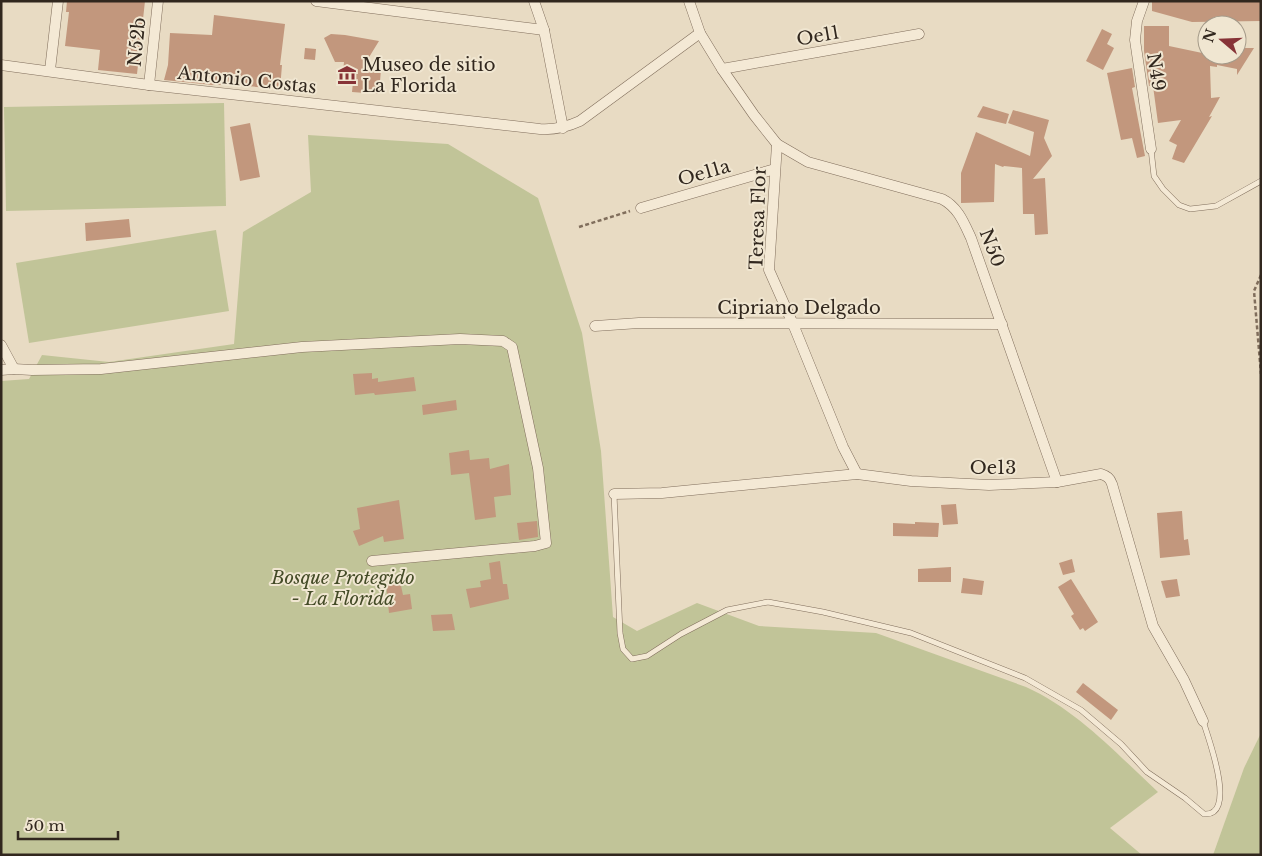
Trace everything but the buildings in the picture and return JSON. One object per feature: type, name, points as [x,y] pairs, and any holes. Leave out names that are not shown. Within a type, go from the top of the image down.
[{"type":"street","points":[[50,70],[58,1]]},
{"type":"street","name":"N52b","points":[[149,86],[158,1]]},
{"type":"street","points":[[316,1],[544,30]]},
{"type":"street","points":[[534,1],[544,30],[563,128]]},
{"type":"street","name":"Teresa Flor","points":[[689,1],[700,33],[722,69],[777,144],[769,270],[793,324],[842,447],[857,474]]},
{"type":"street","name":"N49","points":[[1144,1],[1137,21],[1135,40],[1151,148]]},
{"type":"street","name":"Antonio Costas","points":[[1,65],[50,70],[149,86],[540,129],[563,128],[580,121],[700,33]]},
{"type":"street","name":"Oe11","points":[[722,69],[918,34]]},
{"type":"street","name":"N50","points":[[777,144],[808,162],[942,199],[952,205],[962,218],[971,238],[1057,482]]},
{"type":"street","name":"Oe11a","points":[[641,208],[775,169]]},
{"type":"street","name":"Cipriano Delgado","points":[[595,326],[640,323],[1002,324]]},
{"type":"street","points":[[1,370],[101,370],[302,347],[460,339],[503,341],[512,346],[538,468],[546,543],[526,547],[372,561]]},
{"type":"street","points":[[1,345],[14,369]]},
{"type":"street","name":"Oe13","points":[[614,494],[662,493],[857,474],[911,481],[989,485],[1057,482],[1101,474],[1110,480],[1153,626],[1184,680],[1203,721]]},
{"type":"lane","points":[[1151,148],[1154,176],[1162,189],[1179,206],[1190,209],[1216,206],[1261,182]]},
{"type":"lane","points":[[614,494],[620,633],[623,649],[632,659],[646,656],[681,634],[727,610],[768,602],[823,612],[911,633],[1025,678],[1081,710],[1121,744],[1147,772],[1185,798],[1204,814],[1207,814],[1213,813],[1219,806],[1219,777],[1203,721]]},
{"type":"path","points":[[579,226],[641,208]]},
{"type":"path","points":[[1261,275],[1254,291],[1261,374]]},
{"type":"green space","points":[[224,103],[226,206],[6,211],[4,107]]},
{"type":"green space","name":"Bosque Protegido - La Florida","points":[[308,135],[448,144],[538,198],[582,333],[601,451],[613,617],[637,631],[697,603],[759,626],[876,633],[1026,687],[1045,697],[1079,720],[1112,748],[1158,792],[1110,828],[1142,855],[1,855],[1,381],[29,379],[42,355],[109,362],[234,344],[243,232],[311,192]]},
{"type":"green space","points":[[216,230],[229,311],[29,343],[16,263]]},
{"type":"green space","points":[[1261,733],[1261,855],[1213,855],[1244,768]]},
{"type":"place","name":"Museo de sitio La Florida","points":[[347,75]]}]
